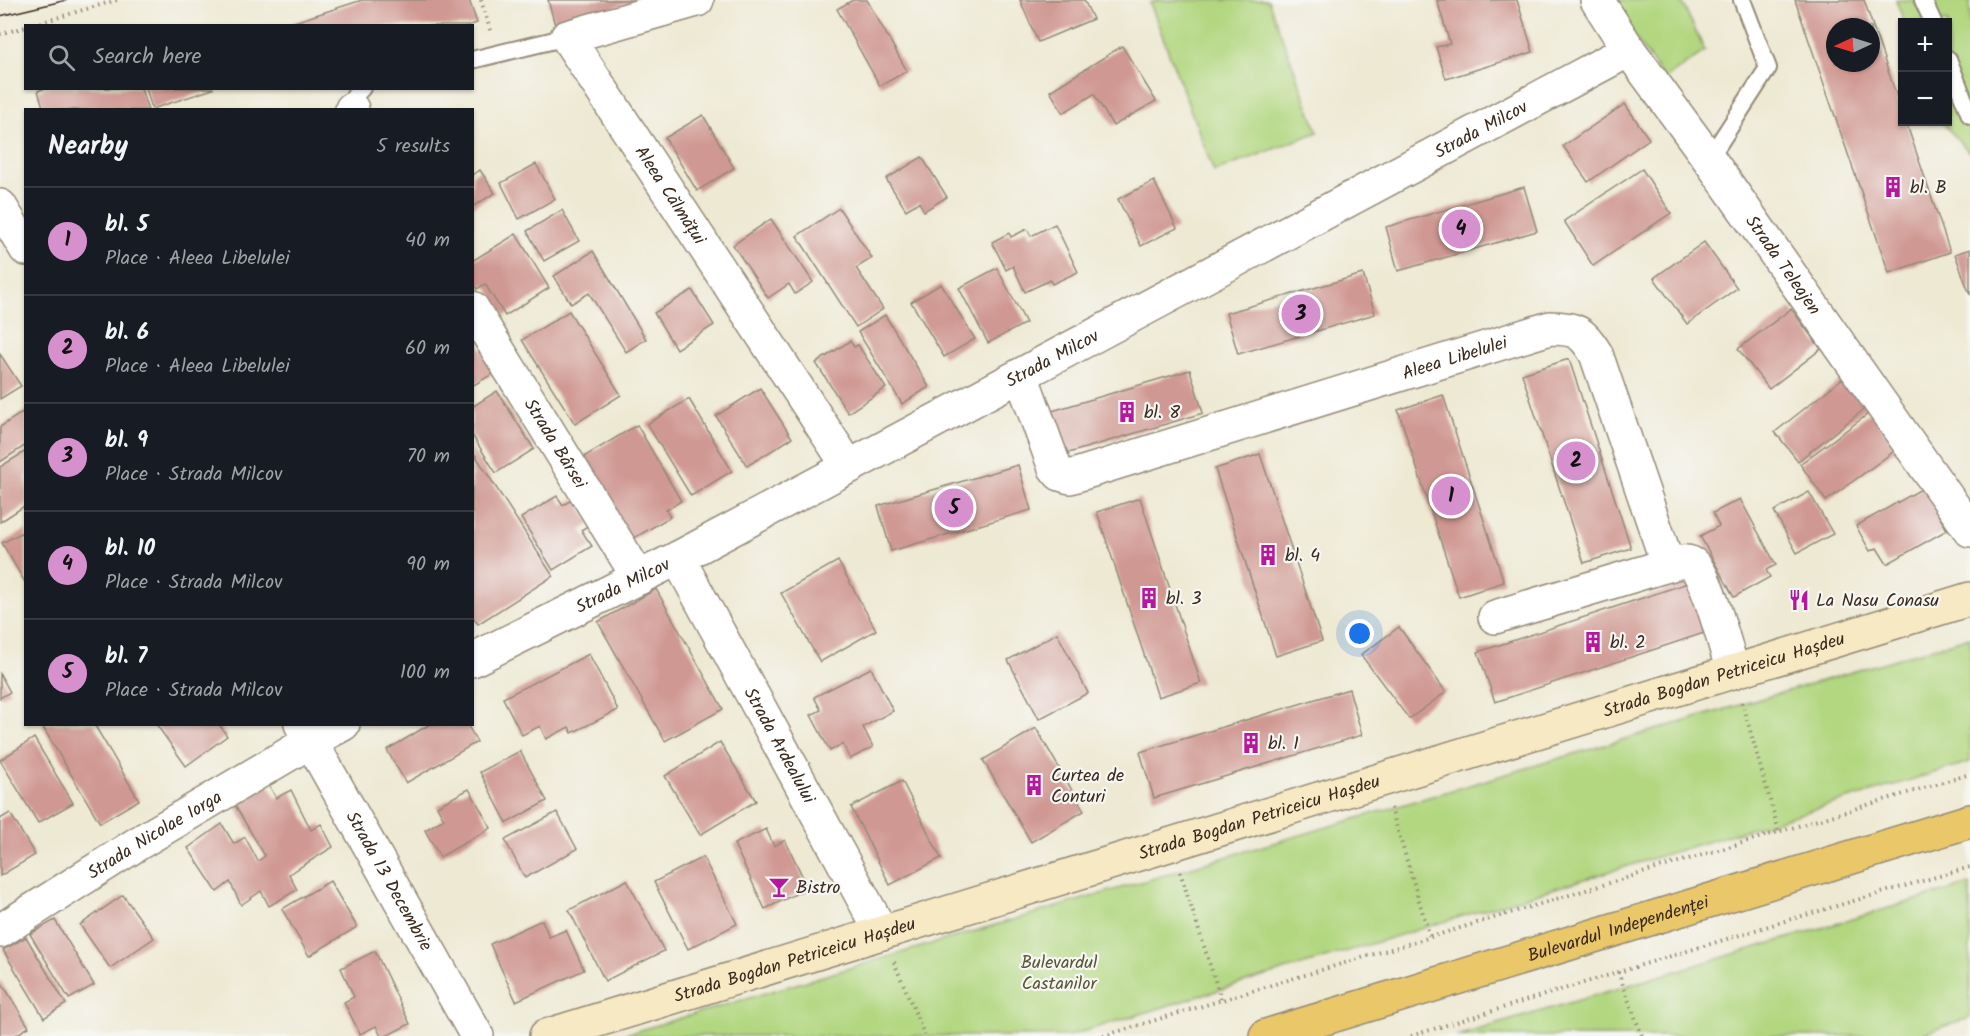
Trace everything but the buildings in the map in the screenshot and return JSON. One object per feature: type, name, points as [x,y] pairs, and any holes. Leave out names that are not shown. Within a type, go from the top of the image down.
[{"type":"main road","name":"Bulevardul Independenței","points":[[1266,1036],[1970,821]]},
{"type":"street","points":[[567,37],[697,0]]},
{"type":"street","name":"Strada Teleajen","points":[[1597,0],[1629,50],[1709,159],[1970,530]]},
{"type":"street","name":"Aleea Călmățui","points":[[567,37],[849,467]]},
{"type":"street","name":"Strada Milcov","points":[[474,659],[678,558],[1629,50]]},
{"type":"street","points":[[0,206],[15,246]]},
{"type":"street","name":"Strada Bârsei","points":[[474,311],[639,578]]},
{"type":"street","name":"Aleea Libelulei","points":[[1021,375],[1055,468],[1060,474],[1070,477],[1551,328],[1577,331],[1588,341],[1596,354],[1668,565]]},
{"type":"street","name":"Strada Ardealului","points":[[678,558],[882,933]]},
{"type":"street","points":[[1495,617],[1668,565],[1680,562],[1691,563],[1700,570],[1707,585],[1733,672]]},
{"type":"street","name":"Strada Bogdan Petriceicu Hașdeu","points":[[546,1036],[1970,599]]},
{"type":"street","points":[[306,733],[335,726]]},
{"type":"street","name":"Strada Nicolae Iorga","points":[[0,931],[306,733]]},
{"type":"street","name":"Strada 13 Decembrie","points":[[306,733],[477,1036]]},
{"type":"lane","points":[[1709,159],[1768,68],[1742,0]]},
{"type":"lane","points":[[1923,0],[1931,18]]},
{"type":"lane","points":[[474,60],[567,37]]},
{"type":"lane","points":[[1952,71],[1970,115]]},
{"type":"path","points":[[34,24],[117,0]]},
{"type":"path","points":[[481,0],[496,54]]},
{"type":"path","points":[[0,34],[24,27]]},
{"type":"path","points":[[1733,672],[1779,832]]},
{"type":"path","points":[[1103,1036],[1970,774]]},
{"type":"path","points":[[1382,779],[1430,937]]},
{"type":"path","points":[[1171,843],[1221,1000]]},
{"type":"path","points":[[1411,1036],[1970,867]]},
{"type":"path","points":[[882,933],[925,1036]]},
{"type":"path","points":[[1618,972],[1642,1036]]},
{"type":"green space","points":[[1159,0],[1268,0],[1318,132],[1214,172],[1150,3]]},
{"type":"green space","points":[[1609,0],[1681,0],[1705,51],[1664,79]]},
{"type":"green space","points":[[1896,0],[1970,0],[1970,153],[1946,126],[1952,126],[1952,18],[1903,18]]},
{"type":"green space","name":"Bulevardul Castanilor","points":[[1970,637],[1970,762],[1068,1036],[620,1036]]},
{"type":"green space","points":[[1970,884],[1970,1018],[1914,1036],[1457,1036]]},
{"type":"tram line","points":[[0,16],[67,0]]},
{"type":"place","name":"bl. B","points":[[1893,187]]},
{"type":"place","name":"bl. 10","points":[[1461,229]]},
{"type":"place","name":"bl. 9","points":[[1301,314]]},
{"type":"place","name":"bl. 8","points":[[1127,412]]},
{"type":"place","name":"bl. 6","points":[[1576,461]]},
{"type":"place","name":"bl. 5","points":[[1451,496]]},
{"type":"place","name":"bl. 7","points":[[954,508]]},
{"type":"place","name":"bl. 4","points":[[1268,555]]},
{"type":"place","name":"bl. 3","points":[[1149,598]]},
{"type":"place","name":"La Nasu Conasu","points":[[1799,600]]},
{"type":"place","name":"bl. 2","points":[[1593,642]]},
{"type":"place","name":"bl. 1","points":[[1251,743]]},
{"type":"place","name":"Curtea de Conturi","points":[[1034,785]]},
{"type":"place","name":"Bistro","points":[[779,887]]}]
